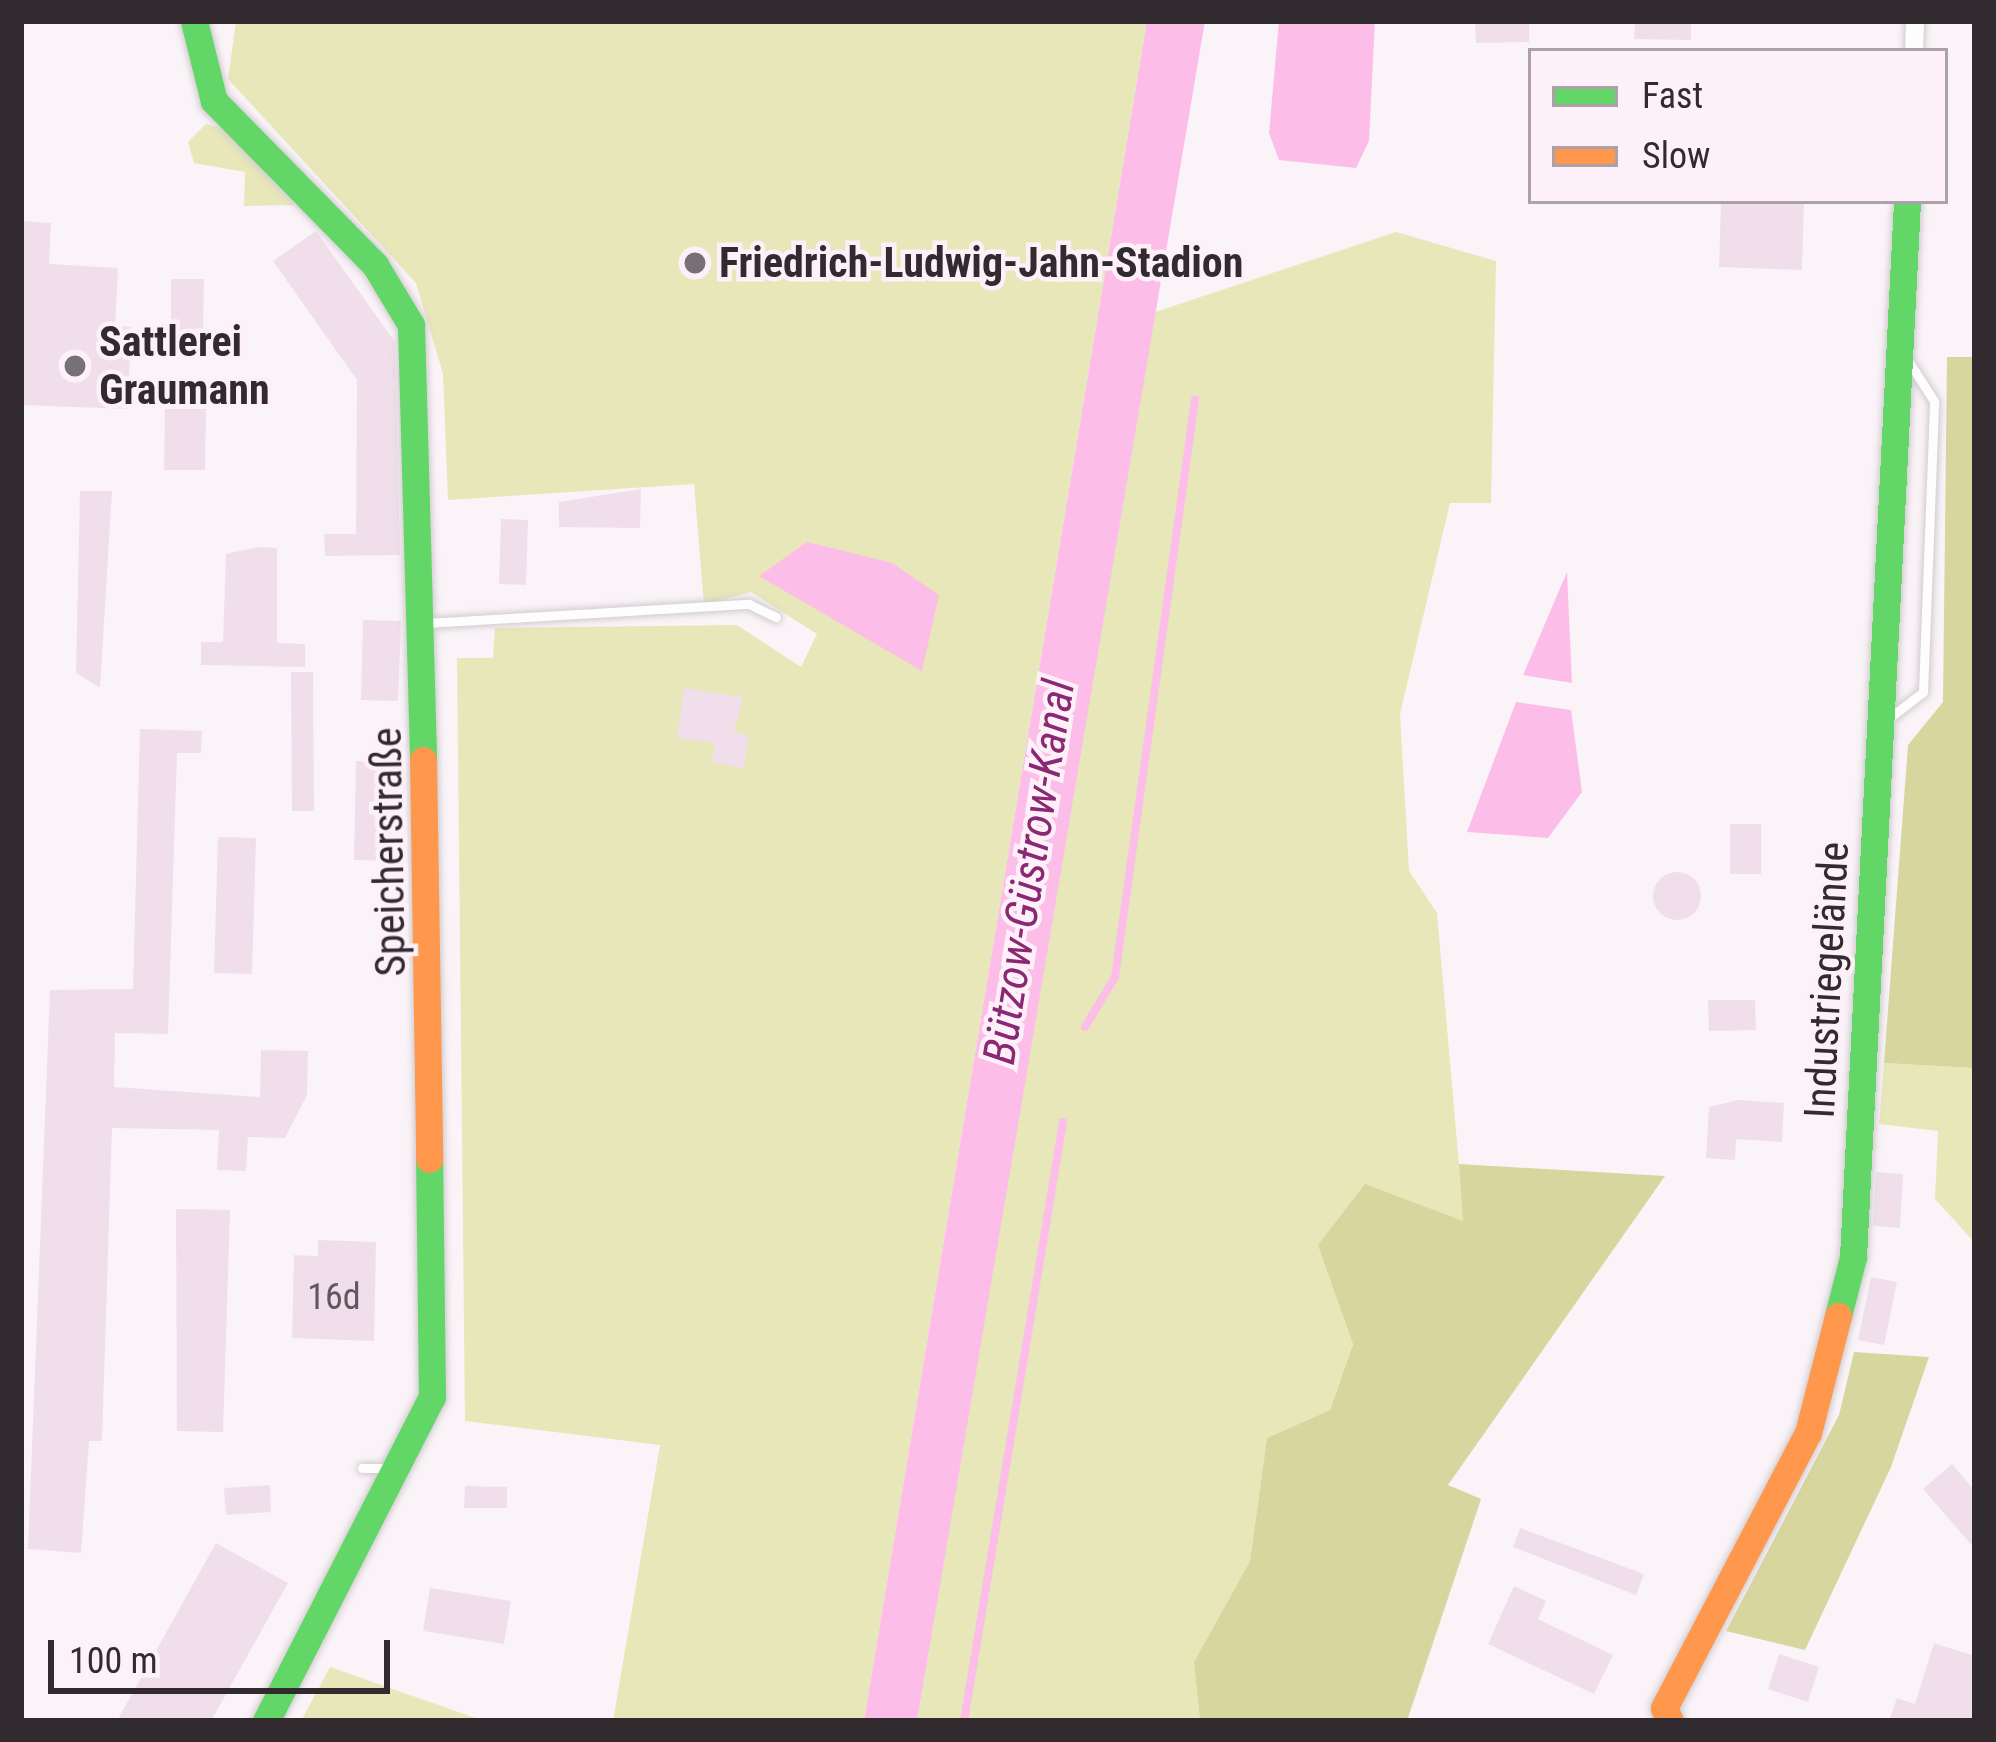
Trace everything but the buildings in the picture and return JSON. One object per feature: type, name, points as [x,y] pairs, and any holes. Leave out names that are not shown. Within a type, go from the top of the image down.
[{"type":"street","name":"Speicherstraße","points":[[194,21],[214,101],[375,265],[411,325],[426,623],[432,1397],[403,1468],[266,1721]]},
{"type":"street","name":"Industriegelände","points":[[1670,1721],[1664,1708],[1808,1433],[1832,1358],[1857,1207],[1907,204]]},
{"type":"lane","points":[[426,623],[749,604],[776,617]]},
{"type":"lane","points":[[362,1468],[403,1468]]},
{"type":"green space","points":[[236,21],[1147,21],[864,1721],[613,1721],[660,1445],[465,1421],[457,658],[493,658],[495,628],[737,625],[801,667],[817,634],[751,592],[704,605],[694,484],[448,500],[443,374],[416,283],[228,79]]},
{"type":"green space","points":[[206,124],[223,128],[295,205],[244,206],[245,172],[194,163],[188,142]]},
{"type":"green space","points":[[1396,232],[1496,261],[1491,503],[1450,503],[1400,714],[1409,871],[1437,913],[1464,1222],[1319,1245],[1353,1343],[1330,1410],[1267,1438],[1250,1561],[1194,1662],[1200,1721],[917,1721],[1149,314]]},
{"type":"green space","points":[[1884,1063],[1975,1068],[1975,1243],[1935,1199],[1938,1131],[1879,1124]]},
{"type":"green space","points":[[330,1667],[484,1721],[301,1721]]},
{"type":"shaded area","points":[[1947,357],[1975,357],[1974,1068],[1884,1063],[1908,745],[1943,702]]},
{"type":"shaded area","points":[[1459,1164],[1665,1176],[1448,1485],[1481,1499],[1407,1721],[1200,1721],[1194,1662],[1250,1561],[1267,1438],[1330,1410],[1353,1344],[1318,1245],[1365,1184],[1463,1221]]},
{"type":"shaded area","points":[[1854,1352],[1929,1357],[1891,1467],[1805,1650],[1726,1631],[1839,1415]]},
{"type":"water","name":"Bützow-Güstrow-Kanal","points":[[1147,21],[1205,21],[917,1721],[864,1721]]},
{"type":"water","points":[[1279,21],[1375,21],[1369,141],[1356,168],[1279,160],[1269,133]]},
{"type":"water","points":[[807,542],[892,563],[939,595],[922,671],[759,576]]},
{"type":"water","points":[[1567,572],[1572,683],[1523,675]]},
{"type":"water","points":[[1516,702],[1571,710],[1582,792],[1548,838],[1467,832]]},
{"type":"waterway","points":[[1085,1027],[1115,977],[1195,400]]},
{"type":"waterway","points":[[964,1721],[1063,1122]]},
{"type":"traffic: fast","points":[[194,21],[214,101],[375,265],[411,325],[423,760]]},
{"type":"traffic: fast","points":[[1838,1316],[1853,1257],[1907,204]]},
{"type":"traffic: fast","points":[[266,1721],[432,1397],[429,1159]]},
{"type":"traffic: slow","points":[[423,760],[429,1159]]},
{"type":"traffic: slow","points":[[1670,1721],[1664,1708],[1808,1433],[1838,1316]]},
{"type":"place","name":"Friedrich-Ludwig-Jahn-Stadion","points":[[695,263]]},
{"type":"place","name":"Sattlerei Graumann","points":[[75,366]]}]
